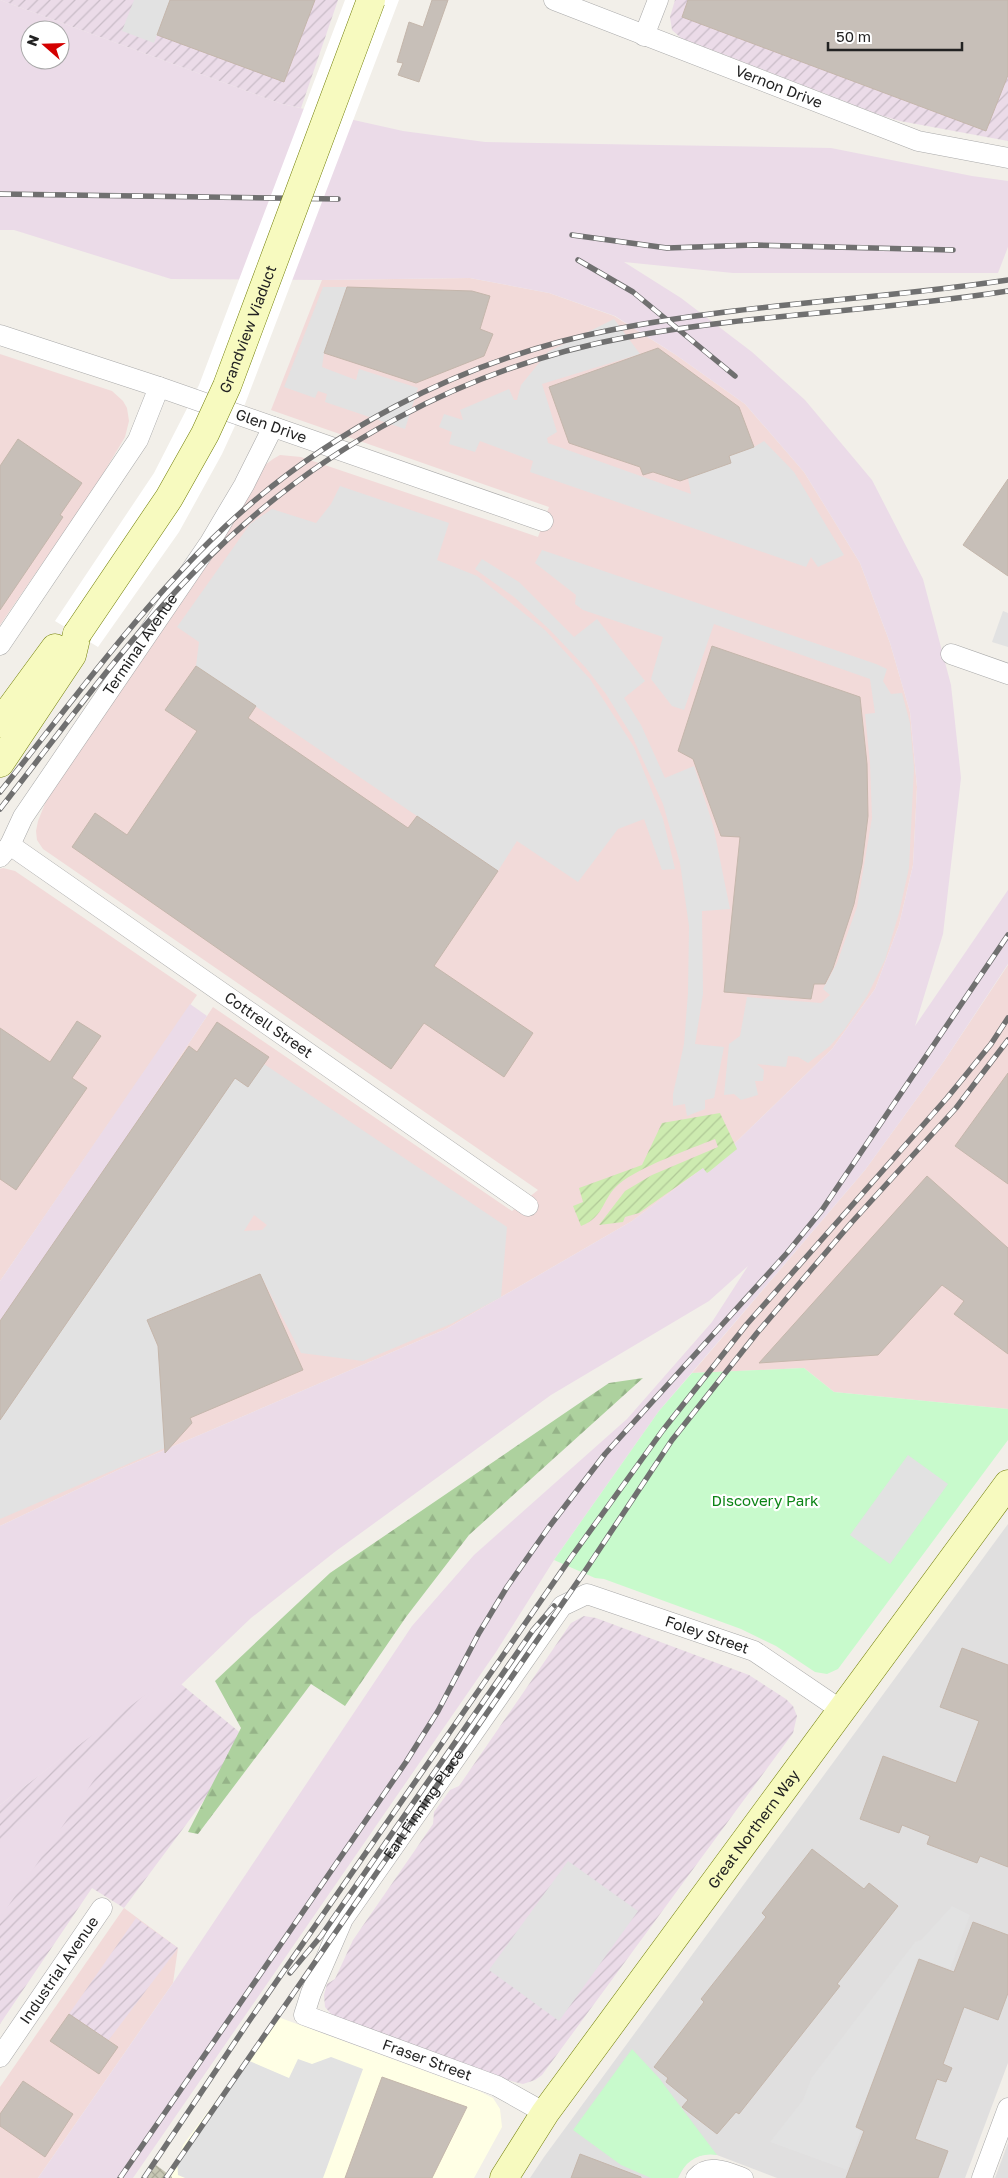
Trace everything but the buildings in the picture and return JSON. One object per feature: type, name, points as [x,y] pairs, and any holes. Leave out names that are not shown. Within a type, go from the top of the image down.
[{"type":"main road","name":"Grandview Viaduct","points":[[77,634],[169,498],[205,434],[227,386],[371,0]]},
{"type":"main road","points":[[0,723],[60,642],[77,634]]},
{"type":"main road","points":[[0,763],[72,655],[77,634]]},
{"type":"main road","name":"Great Northern Way","points":[[504,2178],[545,2114],[1008,1484]]},
{"type":"street","name":"Vernon Drive","points":[[554,0],[918,141],[1008,158]]},
{"type":"street","points":[[644,36],[658,0]]},
{"type":"street","name":"Glen Drive","points":[[0,336],[159,387],[542,521]]},
{"type":"street","points":[[0,646],[138,440],[159,387]]},
{"type":"street","name":"Terminal Avenue","points":[[5,851],[23,816],[209,544],[244,485],[272,427]]},
{"type":"street","points":[[951,654],[1008,674]]},
{"type":"street","name":"Cottrell Street","points":[[5,851],[528,1206]]},
{"type":"street","name":"Foley Street","points":[[562,1606],[587,1594],[754,1652],[841,1710]]},
{"type":"street","name":"Earl Finning Place","points":[[304,2015],[311,1993],[343,1919],[562,1606]]},
{"type":"street","name":"Industrial Avenue","points":[[0,2057],[102,1908]]},
{"type":"street","name":"Fraser Street","points":[[304,2015],[497,2086],[545,2114]]},
{"type":"street","points":[[982,2178],[1008,2108]]},
{"type":"street","points":[[700,2174],[718,2170],[743,2178]]},
{"type":"shaded area","points":[[0,0],[338,0],[301,108],[282,104],[70,26],[70,20],[54,20]]},
{"type":"shaded area","points":[[0,0],[54,20],[20,20],[20,70],[70,70],[70,26],[282,104],[403,131],[485,142],[831,148],[972,176],[1008,181],[1008,247],[998,273],[733,273],[624,262],[681,298],[752,352],[805,400],[872,480],[923,579],[951,685],[961,778],[943,934],[915,1026],[1008,890],[1008,964],[944,1061],[865,1170],[659,1411],[554,1560],[496,1652],[133,2178],[38,2178],[173,1983],[412,1626],[474,1555],[627,1419],[712,1322],[748,1266],[709,1301],[551,1395],[336,1551],[251,1618],[160,1705],[100,1771],[0,1918],[0,1842],[166,1679],[0,1805],[0,1526],[118,1470],[446,1329],[632,1221],[732,1146],[832,1049],[875,989],[899,925],[913,865],[917,787],[910,712],[890,643],[860,563],[804,472],[745,404],[676,355],[615,316],[549,293],[470,278],[322,280],[171,279],[14,230],[0,230]]},
{"type":"shaded area","points":[[134,0],[170,0],[154,43],[122,31]]},
{"type":"shaded area","points":[[675,0],[1008,0],[1008,141],[900,121],[880,115],[681,38],[672,30],[670,17]]},
{"type":"shaded area","points":[[470,278],[549,293],[614,316],[676,355],[745,404],[804,472],[860,563],[890,643],[910,712],[917,787],[913,865],[899,925],[875,989],[832,1049],[732,1146],[632,1221],[446,1329],[118,1470],[0,1526],[0,1327],[213,1007],[512,1211],[538,1190],[43,849],[37,840],[36,831],[48,796],[205,568],[260,472],[273,459],[280,455],[301,457],[538,537],[549,507],[271,410],[322,280]]},
{"type":"shaded area","points":[[323,287],[347,287],[324,353],[322,367],[356,380],[359,369],[418,388],[405,429],[325,402],[327,394],[318,391],[315,398],[284,387]]},
{"type":"shaded area","points":[[614,319],[640,354],[542,384],[557,432],[547,438],[548,443],[691,494],[688,478],[731,463],[729,456],[754,447],[764,441],[794,472],[844,555],[818,567],[811,557],[806,567],[530,472],[533,461],[480,441],[475,452],[449,444],[452,432],[439,427],[444,414],[463,420],[460,410],[509,389],[514,400],[517,400],[521,385],[548,352]]},
{"type":"shaded area","points":[[0,354],[112,391],[123,401],[127,408],[129,421],[125,437],[97,484],[0,625]]},
{"type":"shaded area","points":[[340,486],[449,523],[437,560],[477,576],[545,630],[590,679],[634,747],[663,819],[675,869],[662,870],[644,819],[618,829],[578,882],[517,841],[498,871],[196,666],[199,642],[177,627],[250,524],[272,509],[316,523],[331,504]]},
{"type":"shaded area","points":[[542,550],[876,664],[887,669],[883,681],[891,694],[902,693],[910,723],[914,768],[909,868],[899,913],[885,960],[867,996],[844,1030],[830,1046],[808,1063],[798,1057],[788,1056],[786,1067],[757,1064],[764,1070],[763,1081],[755,1081],[758,1095],[741,1100],[734,1094],[724,1095],[729,1044],[740,1036],[747,997],[821,1003],[830,995],[823,989],[837,963],[857,907],[872,818],[870,763],[865,714],[875,713],[870,679],[714,624],[684,710],[672,706],[651,679],[663,637],[583,610],[575,604],[576,595],[535,563]]},
{"type":"shaded area","points":[[482,559],[519,582],[574,637],[597,619],[645,681],[624,698],[641,725],[665,778],[694,766],[713,825],[730,909],[702,911],[703,994],[695,1044],[724,1047],[714,1098],[705,1100],[705,1109],[687,1116],[685,1104],[673,1106],[673,1094],[684,1044],[688,993],[689,926],[680,863],[663,804],[632,736],[606,694],[586,668],[550,630],[514,597],[475,569]]},
{"type":"shaded area","points":[[1003,611],[1008,613],[1008,647],[992,642]]},
{"type":"shaded area","points":[[0,869],[15,871],[197,995],[0,1281]]},
{"type":"shaded area","points":[[1008,965],[1008,1409],[834,1392],[804,1368],[692,1373],[865,1170],[944,1061]]},
{"type":"shaded area","points":[[190,1004],[207,1016],[0,1327],[0,1281]]},
{"type":"shaded area","points":[[264,1064],[507,1227],[501,1297],[451,1324],[363,1361],[301,1353],[260,1274],[147,1320],[158,1347],[165,1448],[0,1519],[0,1420],[235,1078],[248,1087]],"holes":[[[254,1215],[267,1225],[262,1230],[244,1231]]]},
{"type":"shaded area","points":[[908,1455],[948,1484],[890,1564],[850,1535]]},
{"type":"shaded area","points":[[1008,1524],[1008,2063],[965,2178],[777,2178],[708,2153],[691,2159],[685,2165],[678,2178],[530,2178],[544,2157]]},
{"type":"shaded area","points":[[584,1616],[596,1618],[749,1675],[786,1699],[793,1706],[797,1716],[793,1733],[542,2075],[535,2080],[523,2084],[511,2081],[333,2016],[325,2007],[324,1995],[327,1984],[335,1979],[353,1940],[433,1824],[434,1812],[450,1790],[459,1786],[571,1623]]},
{"type":"shaded area","points":[[170,1675],[249,1740],[124,1908],[92,1888],[0,2024],[0,1805]]},
{"type":"shaded area","points":[[568,1861],[638,1911],[559,2021],[489,1970]]},
{"type":"shaded area","points":[[952,1906],[970,1915],[950,1969],[918,1958],[855,2128],[861,2131],[847,2170],[770,2142],[803,2100],[812,2077],[915,1942],[921,1940]]},
{"type":"shaded area","points":[[124,1908],[178,1948],[173,1983],[38,2178],[0,2178],[0,2087]]},
{"type":"shaded area","points":[[136,1918],[178,1948],[108,2041],[69,2014]]},
{"type":"shaded area","points":[[278,2017],[479,2091],[493,2098],[500,2109],[502,2127],[474,2178],[171,2178],[183,2145]]},
{"type":"shaded area","points":[[331,2057],[363,2069],[323,2178],[185,2178],[178,2175],[177,2159],[247,2060],[289,2078],[298,2059],[312,2064]]},
{"type":"shaded area","points":[[1008,2143],[1008,2178],[995,2178]]},
{"type":"shaded area","points":[[156,2165],[172,2177],[172,2178],[147,2178]]},
{"type":"green space","points":[[720,1113],[737,1149],[710,1171],[707,1173],[703,1168],[639,1213],[625,1217],[623,1222],[599,1225],[625,1191],[652,1175],[718,1147],[715,1139],[665,1159],[628,1178],[613,1189],[595,1218],[581,1226],[573,1206],[583,1202],[579,1188],[642,1165],[662,1123]]},
{"type":"green space","name":"Discovery Park","points":[[804,1368],[834,1392],[1008,1409],[1008,1440],[838,1669],[827,1674],[815,1672],[776,1646],[741,1629],[604,1579],[595,1578],[554,1560],[659,1411],[692,1373]]},
{"type":"green space","points":[[643,1378],[469,1535],[406,1617],[345,1706],[311,1684],[198,1834],[188,1832],[241,1728],[215,1681],[330,1573],[609,1383]]},
{"type":"green space","points":[[632,2049],[659,2078],[717,2155],[704,2155],[693,2159],[678,2178],[651,2178],[621,2165],[573,2130]]},
{"type":"pier","points":[[345,0],[399,0],[245,404],[222,454],[179,532],[98,647],[55,621],[154,473],[199,385]]},
{"type":"railway","points":[[0,194],[338,199]]},
{"type":"railway","points":[[572,235],[667,248],[754,245],[953,250]]},
{"type":"railway","points":[[578,260],[633,292],[735,376]]},
{"type":"railway","points":[[0,792],[128,631],[154,600],[210,541],[252,502],[298,467],[345,435],[396,406],[447,381],[501,360],[555,343],[611,330],[710,314],[909,293],[1008,280]]},
{"type":"railway","points":[[0,809],[122,653],[202,564],[247,522],[295,483],[345,449],[398,418],[453,391],[509,369],[568,351],[628,337],[723,323],[961,298],[1008,291]]},
{"type":"railway","points":[[120,2178],[406,1762],[438,1711],[479,1633],[507,1587],[549,1527],[605,1454],[787,1253],[822,1210],[1008,935]]},
{"type":"railway","points":[[144,2178],[247,2024],[572,1556],[663,1430],[747,1324],[947,1098],[991,1044],[1008,1018]]},
{"type":"railway","points":[[166,2178],[587,1568],[672,1440],[757,1333],[852,1222],[956,1108],[1008,1040]]},
{"type":"railway","points":[[290,1973],[321,1936],[533,1630],[554,1606]]}]
